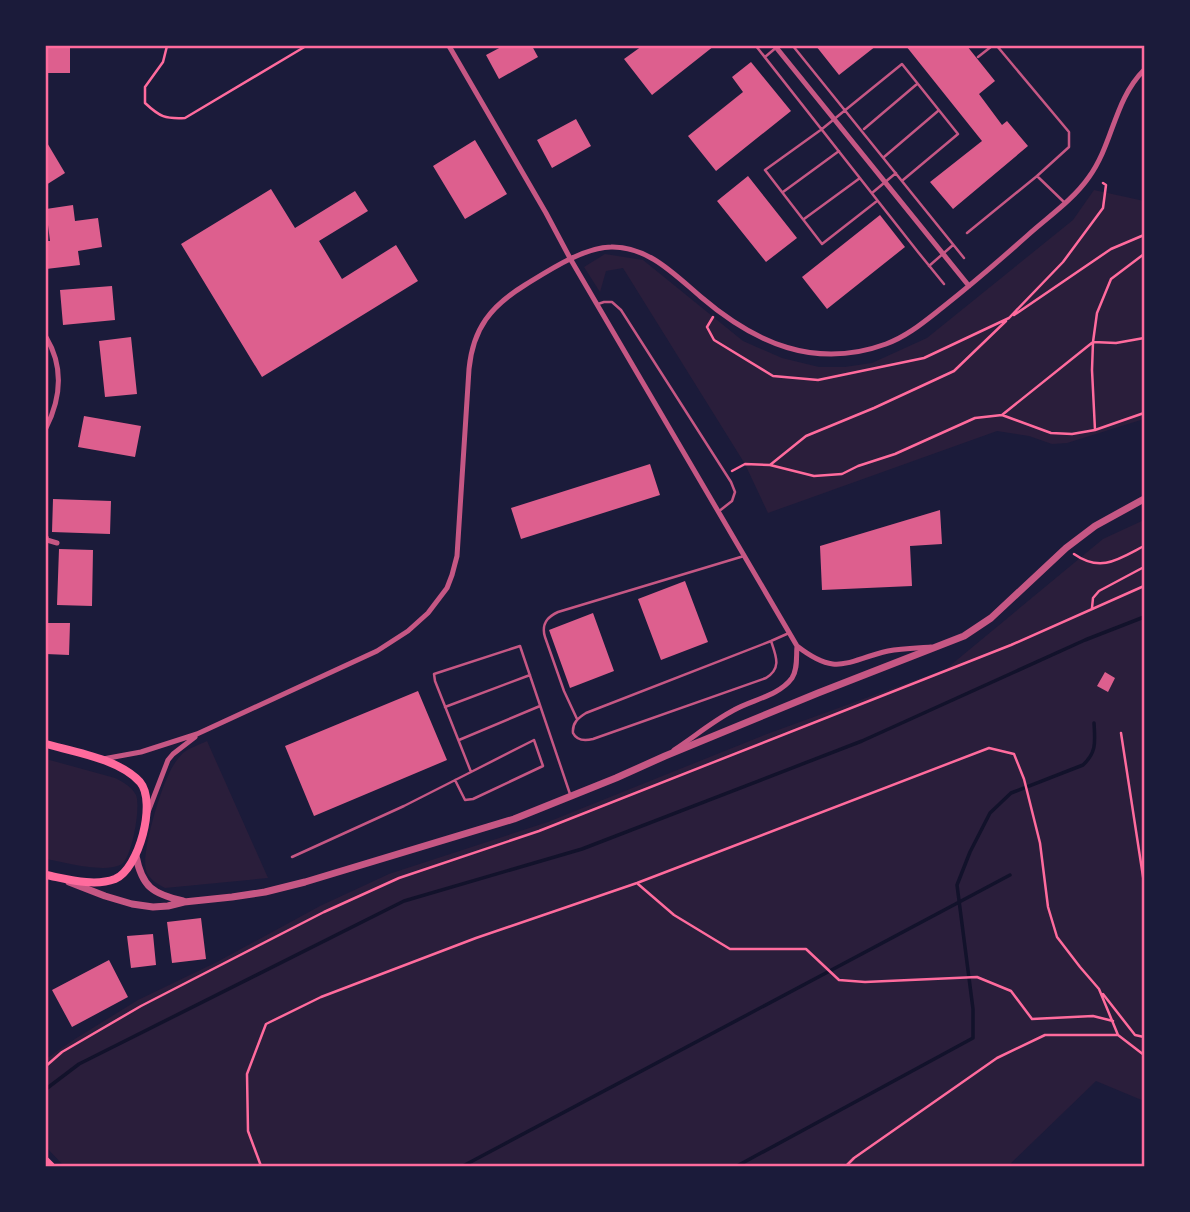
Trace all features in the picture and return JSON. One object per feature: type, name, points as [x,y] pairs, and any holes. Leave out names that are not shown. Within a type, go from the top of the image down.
[{"type":"main road","points":[[46,744],[102,759],[129,773],[140,782],[148,799],[136,856],[126,872],[113,880],[92,882],[46,875]]},
{"type":"main road","points":[[46,1161],[51,1167]]},
{"type":"street","points":[[449,46],[570,260],[797,646],[817,661],[839,665],[892,650],[938,647]]},
{"type":"street","points":[[776,46],[969,286]]},
{"type":"street","points":[[102,759],[132,754],[197,734],[377,651],[408,631],[433,608],[449,583],[457,556],[469,369],[475,340],[486,317],[528,283],[588,251],[618,247],[635,250],[657,261],[716,309],[755,334],[787,349],[818,354],[865,350],[882,345],[921,324],[1077,192],[1098,163],[1124,97],[1144,70]]},
{"type":"street","points":[[46,337],[54,356],[59,383],[55,406],[46,428]]},
{"type":"street","points":[[59,877],[97,894],[132,904],[161,907],[248,895],[305,882],[490,827],[571,797],[818,693],[964,636],[991,618],[1066,548],[1095,526],[1144,499]]},
{"type":"street","points":[[46,537],[47,540],[57,543]]},
{"type":"street","points":[[665,756],[734,709],[787,684],[795,670],[797,646]]},
{"type":"street","points":[[146,817],[168,760],[197,734]]},
{"type":"street","points":[[136,856],[139,871],[147,884],[162,895],[184,902]]},
{"type":"lane","points":[[756,46],[944,284]]},
{"type":"lane","points":[[765,57],[776,46]]},
{"type":"lane","points":[[793,46],[964,258]]},
{"type":"lane","points":[[978,57],[992,46]]},
{"type":"lane","points":[[967,233],[1069,147],[1069,132],[997,46]]},
{"type":"lane","points":[[877,201],[822,244],[765,170],[822,129],[902,64],[958,134],[903,180]]},
{"type":"lane","points":[[862,130],[917,84]]},
{"type":"lane","points":[[884,157],[939,111]]},
{"type":"lane","points":[[783,192],[839,151]]},
{"type":"lane","points":[[872,194],[896,173]]},
{"type":"lane","points":[[1037,176],[1065,203]]},
{"type":"lane","points":[[804,219],[860,178]]},
{"type":"lane","points":[[929,266],[953,245]]},
{"type":"lane","points":[[598,304],[612,302],[621,310],[731,482],[735,492],[732,501],[718,512]]},
{"type":"lane","points":[[577,719],[545,637],[544,625],[548,618],[558,612],[744,556]]},
{"type":"lane","points":[[771,641],[776,668],[762,680],[589,740],[574,736],[572,729],[577,719],[586,713],[789,633]]},
{"type":"lane","points":[[471,772],[434,674],[520,646],[571,797]]},
{"type":"lane","points":[[445,707],[530,675]]},
{"type":"lane","points":[[459,740],[540,706]]},
{"type":"lane","points":[[292,857],[404,806],[455,780],[534,740],[543,766],[473,799],[465,800],[455,780]]},
{"type":"path","points":[[167,46],[163,62],[145,87],[145,103],[157,115],[168,118],[185,118],[306,46]]},
{"type":"path","points":[[770,465],[806,436],[954,371],[1063,262],[1103,208],[1106,185],[1103,183]]},
{"type":"path","points":[[1009,318],[1111,249],[1144,235]]},
{"type":"path","points":[[1095,430],[1091,370],[1097,313],[1111,279],[1144,254]]},
{"type":"path","points":[[1002,415],[1093,342],[1116,343],[1144,338]]},
{"type":"path","points":[[745,464],[770,465],[814,477],[842,474],[895,454],[975,418],[1002,415],[1051,433],[1072,434],[1095,430],[1144,413]]},
{"type":"path","points":[[1066,548],[1085,562],[1102,564],[1117,560],[1144,545]]},
{"type":"path","points":[[1092,610],[1093,598],[1099,591],[1144,567]]},
{"type":"path","points":[[46,1066],[62,1052],[141,1006],[324,912],[399,878],[539,831],[1011,645],[1144,586]]},
{"type":"path","points":[[1121,733],[1144,883]]},
{"type":"path","points":[[261,1167],[248,1131],[247,1074],[266,1024],[321,998],[463,943],[638,883],[989,748],[1014,754],[1025,782],[1040,843],[1048,907],[1058,937],[1135,1035],[1144,1037]]},
{"type":"path","points":[[638,883],[674,915],[730,949],[806,949],[839,980],[865,982],[974,977],[1011,991],[1032,1019],[1093,1016],[1113,1021]]},
{"type":"path","points":[[1099,989],[1118,1035],[1144,1055]]},
{"type":"path","points":[[846,1167],[854,1158],[997,1058],[1021,1046],[1045,1035],[1118,1035]]},
{"type":"shaded area","points":[[1094,190],[1144,201],[1144,419],[1067,443],[1052,444],[1029,436],[997,431],[768,513],[745,464],[623,268],[606,271],[600,292],[584,267],[605,254],[643,260],[743,341],[782,358],[819,367],[872,363],[927,338],[1073,220]]},
{"type":"shaded area","points":[[1144,520],[1144,1101],[1096,1081],[1008,1166],[64,1166],[46,1147],[46,1059],[138,1000],[217,962],[320,906],[389,874],[548,822],[767,734],[946,669],[1103,539]]},
{"type":"shaded area","points":[[207,741],[268,878],[165,888],[151,879],[145,862],[156,808],[176,761],[185,751]]},
{"type":"shaded area","points":[[46,759],[115,778],[134,792],[137,801],[135,831],[126,860],[122,864],[95,868],[46,859]]},
{"type":"building","points":[[46,46],[70,46],[70,73],[46,73]]},
{"type":"building","points":[[503,46],[532,46],[538,57],[499,79],[486,55]]},
{"type":"building","points":[[642,46],[714,46],[652,95],[624,59]]},
{"type":"building","points":[[816,46],[876,46],[839,75]]},
{"type":"building","points":[[906,46],[967,46],[995,81],[979,94],[1002,125],[1007,121],[1028,146],[953,209],[930,182],[982,141]]},
{"type":"building","points":[[751,62],[791,111],[716,171],[688,136],[743,92],[732,77]]},
{"type":"building","points":[[576,119],[591,146],[552,168],[537,140]]},
{"type":"building","points":[[475,140],[507,194],[465,219],[433,166]]},
{"type":"building","points":[[46,141],[65,173],[46,185]]},
{"type":"building","points":[[748,176],[797,238],[766,262],[717,201]]},
{"type":"building","points":[[271,189],[295,228],[355,191],[368,211],[319,241],[342,279],[396,245],[418,281],[262,377],[181,244]]},
{"type":"building","points":[[73,205],[75,221],[98,218],[102,247],[78,251],[80,265],[46,269],[46,241],[50,241],[46,209]]},
{"type":"building","points":[[880,215],[905,247],[827,309],[802,277]]},
{"type":"building","points":[[112,286],[115,320],[63,325],[60,290]]},
{"type":"building","points":[[131,337],[137,394],[105,397],[99,341]]},
{"type":"building","points":[[84,416],[141,426],[135,457],[78,447]]},
{"type":"building","points":[[650,464],[660,495],[521,539],[511,508]]},
{"type":"building","points":[[53,499],[111,501],[110,534],[52,532]]},
{"type":"building","points":[[940,510],[942,544],[910,546],[912,586],[822,590],[820,546]]},
{"type":"building","points":[[59,549],[93,550],[92,606],[57,605]]},
{"type":"building","points":[[685,581],[708,642],[661,660],[638,599]]},
{"type":"building","points":[[593,613],[614,671],[570,688],[549,630]]},
{"type":"building","points":[[46,623],[70,623],[69,655],[46,654]]},
{"type":"building","points":[[1105,672],[1115,678],[1108,692],[1097,686]]},
{"type":"building","points":[[418,691],[447,760],[314,816],[285,746]]},
{"type":"building","points":[[201,918],[206,959],[172,963],[167,922]]},
{"type":"building","points":[[153,934],[156,965],[131,968],[127,936]]},
{"type":"building","points":[[109,960],[128,997],[72,1027],[52,990]]},
{"type":"waterway","points":[[46,1089],[79,1064],[404,901],[582,849],[862,741],[1085,640],[1144,617]]},
{"type":"waterway","points":[[737,1166],[973,1038],[973,1009],[957,885],[990,813],[1011,793],[1083,765],[1093,751],[1094,723]]},
{"type":"waterway","points":[[463,1166],[1010,875]]}]
